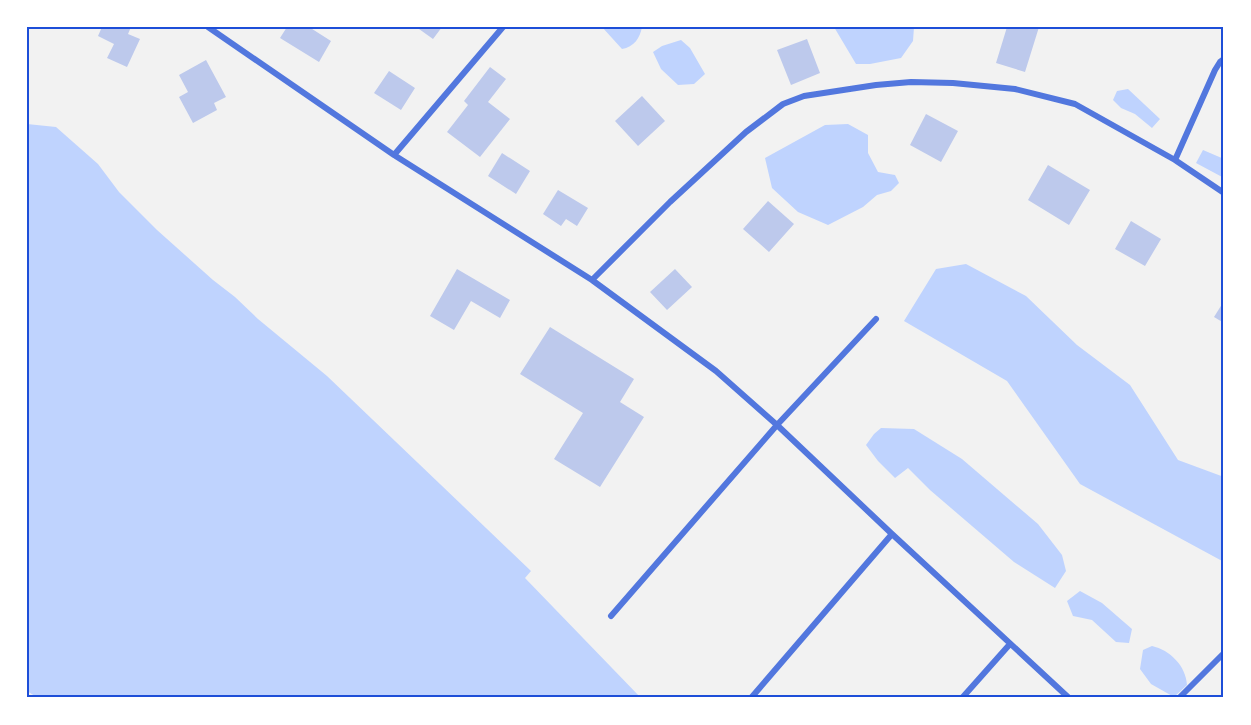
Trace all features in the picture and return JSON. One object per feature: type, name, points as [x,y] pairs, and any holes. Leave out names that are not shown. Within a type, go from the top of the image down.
[{"type":"street","points":[[208,27],[394,155],[592,280],[716,371],[777,424],[1069,698]]},
{"type":"street","points":[[394,155],[503,27]]},
{"type":"street","points":[[1175,160],[1215,70],[1224,58]]},
{"type":"street","points":[[592,280],[670,202],[746,132],[783,104],[804,96],[876,85],[911,82],[953,83],[1014,89],[1075,104],[1175,160],[1224,193]]},
{"type":"street","points":[[611,616],[777,424],[876,319]]},
{"type":"street","points":[[751,698],[892,534]]},
{"type":"street","points":[[962,698],[1010,644]]},
{"type":"street","points":[[1179,698],[1224,653]]},
{"type":"water","points":[[602,27],[642,27],[636,41],[622,49]]},
{"type":"water","points":[[834,27],[914,27],[913,41],[901,58],[870,64],[856,64]]},
{"type":"water","points":[[681,40],[690,48],[705,74],[694,84],[678,85],[661,69],[653,52],[662,46]]},
{"type":"water","points":[[1128,89],[1160,119],[1152,128],[1135,114],[1121,108],[1113,100],[1117,91]]},
{"type":"water","points":[[27,124],[56,127],[98,164],[119,192],[157,230],[327,376],[531,571],[525,578],[641,698],[38,698],[27,691]]},
{"type":"water","points":[[848,124],[868,135],[868,153],[878,172],[895,175],[899,183],[891,191],[877,195],[863,207],[828,225],[798,212],[772,188],[765,158],[825,125]]},
{"type":"water","points":[[1203,150],[1224,159],[1224,178],[1196,163]]},
{"type":"water","points":[[966,264],[1026,296],[1077,345],[1130,385],[1178,460],[1224,477],[1224,562],[1080,484],[1007,381],[904,321],[936,269]]},
{"type":"water","points":[[881,428],[914,429],[962,459],[1038,524],[1062,555],[1066,571],[1055,588],[1014,562],[930,490],[908,468],[895,478],[866,445]]},
{"type":"water","points":[[1080,591],[1102,603],[1132,629],[1129,643],[1116,642],[1092,620],[1073,616],[1067,601]]},
{"type":"water","points":[[1152,646],[1171,655],[1184,671],[1187,685],[1174,697],[1151,684],[1140,669],[1143,650]]},
{"type":"building","points":[[102,27],[131,27],[128,34],[140,39],[127,67],[107,58],[114,44],[98,36]]},
{"type":"building","points":[[287,27],[309,27],[331,41],[319,62],[280,38]]},
{"type":"building","points":[[421,27],[442,27],[433,39],[419,29]]},
{"type":"building","points":[[1007,27],[1039,27],[1025,72],[996,63]]},
{"type":"building","points":[[807,39],[820,73],[791,85],[777,50]]},
{"type":"building","points":[[206,60],[226,97],[214,103],[217,110],[193,123],[179,97],[188,92],[179,75]]},
{"type":"building","points":[[490,67],[506,79],[488,102],[510,119],[480,157],[447,132],[468,105],[464,101]]},
{"type":"building","points":[[389,71],[415,88],[401,110],[374,93]]},
{"type":"building","points":[[642,96],[665,121],[638,146],[615,121]]},
{"type":"building","points":[[926,114],[958,131],[941,162],[910,145]]},
{"type":"building","points":[[502,153],[530,171],[516,194],[488,176]]},
{"type":"building","points":[[1048,165],[1090,190],[1069,225],[1028,200]]},
{"type":"building","points":[[558,190],[588,208],[577,226],[566,219],[561,226],[543,214]]},
{"type":"building","points":[[768,201],[794,224],[769,252],[743,229]]},
{"type":"building","points":[[1131,221],[1161,239],[1145,266],[1115,249]]},
{"type":"building","points":[[457,269],[510,300],[500,318],[471,301],[454,330],[430,316]]},
{"type":"building","points":[[675,269],[692,287],[667,310],[650,292]]},
{"type":"building","points":[[1224,301],[1224,323],[1214,317]]},
{"type":"building","points":[[550,327],[634,379],[620,402],[644,417],[600,487],[554,459],[583,413],[520,374]]}]
